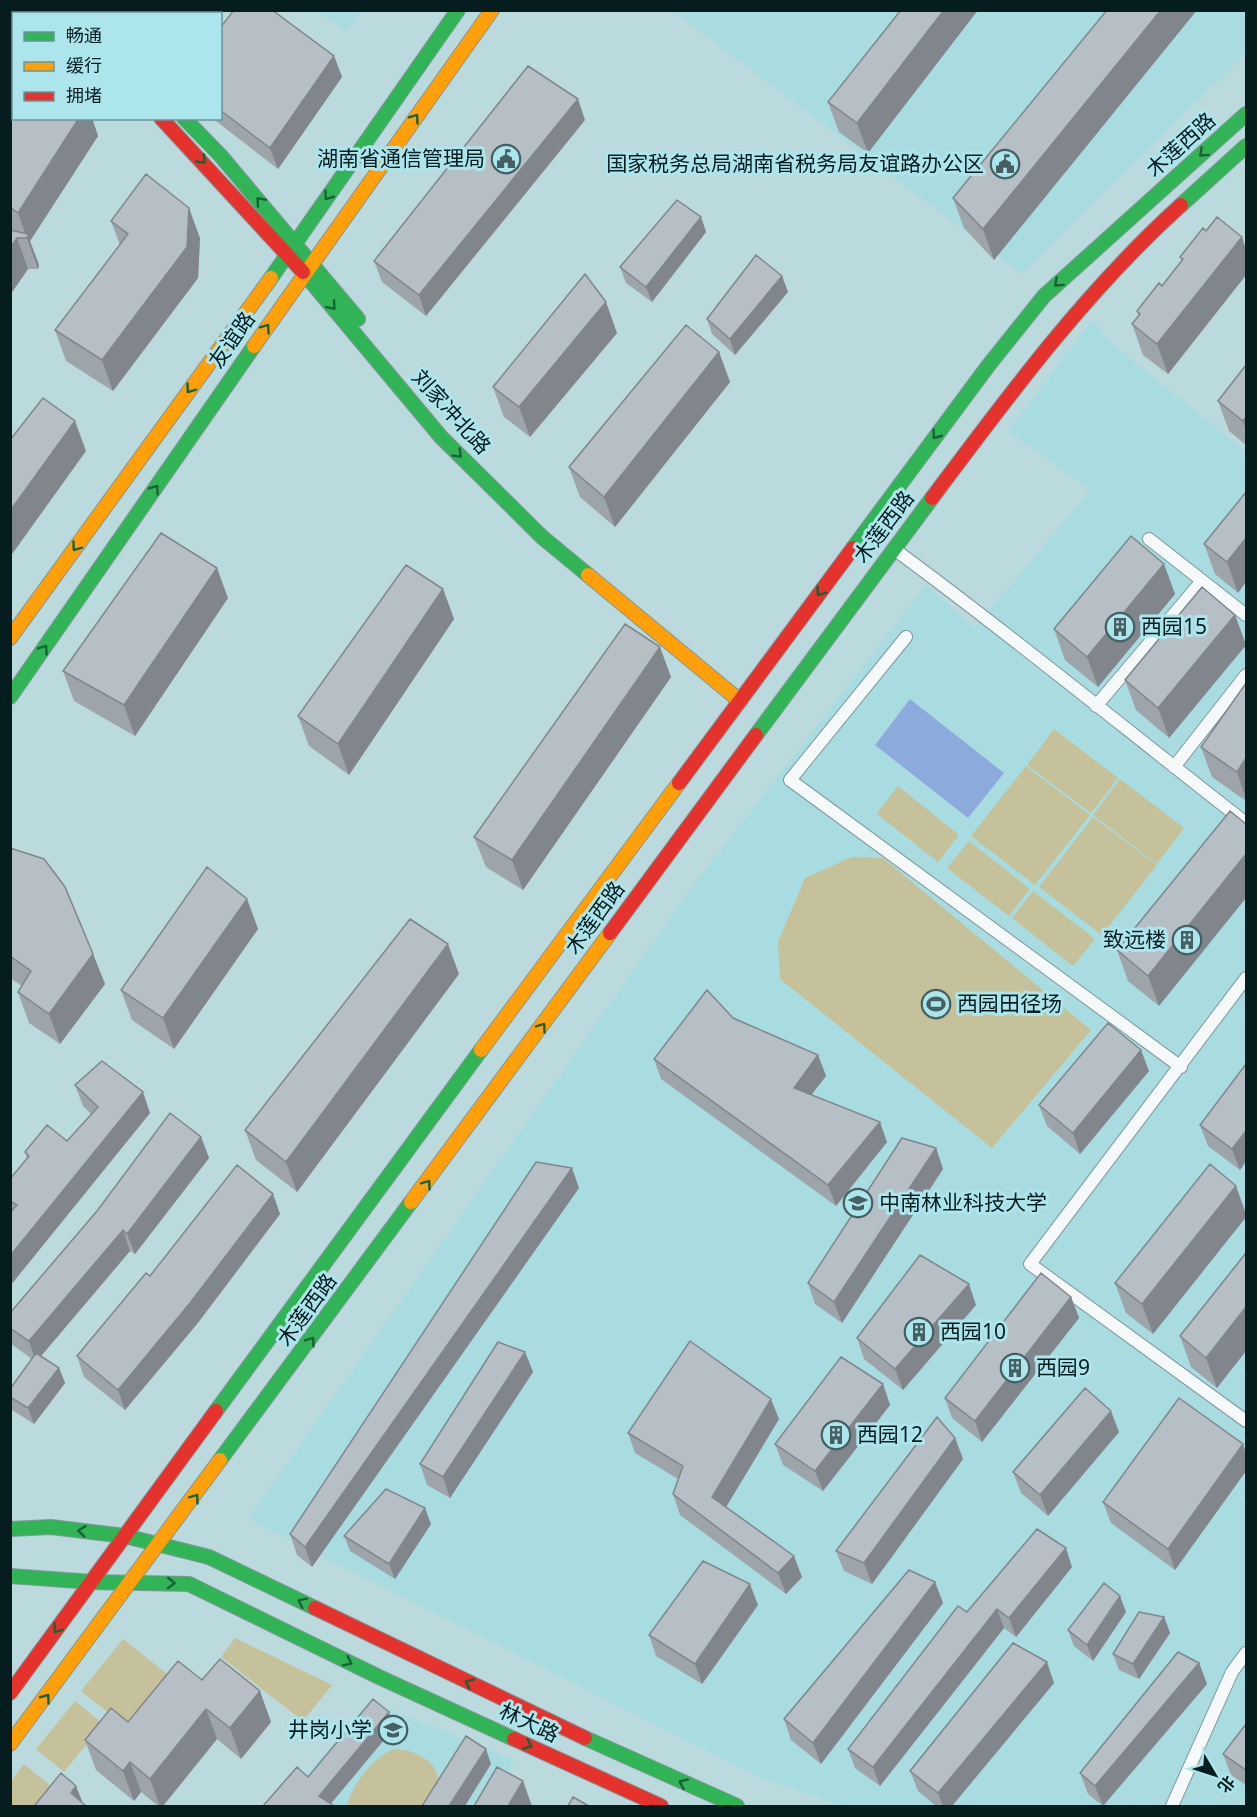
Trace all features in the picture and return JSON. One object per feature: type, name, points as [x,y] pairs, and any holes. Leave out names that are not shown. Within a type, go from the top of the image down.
[{"type":"main road","name":"友谊路","points":[[10,638],[296,243],[458,10]]},
{"type":"main road","name":"友谊路","points":[[11,697],[308,268],[492,10]]},
{"type":"main road","name":"木莲西路","points":[[10,1693],[981,375],[1044,296],[1246,114]]},
{"type":"main road","name":"刘家冲北路","points":[[163,120],[208,166],[287,255],[308,268]]},
{"type":"main road","name":"刘家冲北路","points":[[186,120],[220,155],[296,243],[308,268],[446,425],[549,531],[742,698]]},
{"type":"main road","name":"木莲西路","points":[[10,1744],[132,1583],[1010,393],[1078,310],[1159,225],[1246,146]]},
{"type":"main road","points":[[10,1530],[51,1527],[124,1536],[209,1557],[612,1751],[737,1806]]},
{"type":"main road","name":"林大路","points":[[10,1576],[92,1582],[189,1584],[380,1677],[661,1806]]},
{"type":"street","points":[[1149,539],[1246,615]]},
{"type":"street","points":[[894,549],[985,615],[1096,706],[1246,823]]},
{"type":"street","points":[[1096,706],[1202,581]]},
{"type":"street","points":[[906,637],[790,780],[1181,1067]]},
{"type":"street","points":[[1174,767],[1246,675]]},
{"type":"street","points":[[1246,978],[1030,1264],[1246,1421]]},
{"type":"street","points":[[1172,1806],[1232,1672],[1246,1653]]},
{"type":"shaded area","points":[[317,11],[361,11],[347,31]]},
{"type":"shaded area","name":"国家税务总局湖南省税务局友谊路办公区","points":[[673,11],[1246,11],[1246,53],[1022,274]]},
{"type":"shaded area","name":"中南林业科技大学","points":[[1093,320],[1110,342],[1246,452],[1246,1806],[841,1806],[757,1776],[248,1519],[692,887],[926,585],[974,628],[1091,490],[1008,431]]},
{"type":"shaded area","points":[[910,699],[1004,773],[968,818],[875,745]]},
{"type":"shaded area","points":[[1054,729],[1118,778],[1091,813],[1027,765]]},
{"type":"shaded area","points":[[1026,766],[1090,815],[1035,885],[971,836]]},
{"type":"shaded area","points":[[1120,779],[1184,828],[1157,864],[1093,815]]},
{"type":"shaded area","points":[[898,786],[959,835],[938,862],[877,814]]},
{"type":"shaded area","points":[[1093,817],[1157,865],[1102,935],[1039,887]]},
{"type":"shaded area","points":[[969,841],[1030,889],[1009,916],[947,868]]},
{"type":"shaded area","name":"西园田径场","points":[[852,857],[883,858],[1091,1030],[992,1148],[780,979],[778,942],[805,878]]},
{"type":"shaded area","points":[[1033,891],[1095,939],[1073,966],[1012,918]]},
{"type":"shaded area","points":[[235,1638],[332,1685],[303,1721],[221,1657]]},
{"type":"shaded area","points":[[123,1639],[172,1678],[130,1730],[81,1691]]},
{"type":"shaded area","points":[[75,1701],[103,1724],[64,1772],[36,1749]]},
{"type":"shaded area","name":"井岗小学","points":[[369,1701],[515,1760],[488,1806],[234,1806],[281,1804]]},
{"type":"shaded area","points":[[395,1749],[419,1755],[437,1772],[439,1780],[431,1806],[347,1806],[365,1772],[379,1757]]},
{"type":"shaded area","points":[[24,1764],[52,1787],[36,1806],[11,1806],[11,1781]]},
{"type":"building","points":[[234,10],[272,10],[334,56],[270,148],[222,112],[222,25]]},
{"type":"building","points":[[901,10],[944,10],[857,123],[828,102]]},
{"type":"building","points":[[1107,10],[1161,10],[983,229],[953,198]]},
{"type":"building","points":[[528,66],[578,99],[419,295],[374,261]]},
{"type":"building","points":[[12,118],[78,120],[18,213],[10,207],[10,121]]},
{"type":"building","points":[[146,174],[189,208],[187,247],[102,360],[55,330],[128,234],[111,221]]},
{"type":"building","points":[[677,200],[701,217],[646,287],[620,267]]},
{"type":"building","points":[[1217,217],[1242,237],[1157,344],[1132,324],[1140,314],[1137,311],[1159,283],[1162,286],[1183,259],[1180,257],[1203,228],[1206,231]]},
{"type":"building","points":[[10,230],[28,234],[27,238],[17,238],[10,248]]},
{"type":"building","points":[[756,255],[782,276],[730,339],[707,319]]},
{"type":"building","points":[[585,274],[606,302],[519,407],[493,387]]},
{"type":"building","points":[[686,325],[719,352],[604,497],[569,467]]},
{"type":"building","points":[[1246,365],[1246,417],[1243,421],[1218,401]]},
{"type":"building","points":[[43,398],[75,421],[10,511],[10,440]]},
{"type":"building","points":[[1246,492],[1246,538],[1227,562],[1204,544]]},
{"type":"building","points":[[161,533],[217,568],[124,705],[63,671]]},
{"type":"building","points":[[1131,536],[1164,564],[1087,657],[1054,629]]},
{"type":"building","points":[[406,565],[443,589],[338,744],[298,716]]},
{"type":"building","points":[[1202,587],[1235,615],[1158,708],[1125,680]]},
{"type":"building","points":[[625,624],[660,647],[512,860],[474,837]]},
{"type":"building","points":[[1246,683],[1246,758],[1237,772],[1201,747]]},
{"type":"building","points":[[1230,811],[1246,824],[1246,854],[1148,976],[1117,950]]},
{"type":"building","points":[[10,848],[44,859],[65,887],[93,954],[49,1014],[18,992],[31,971],[10,956]]},
{"type":"building","points":[[207,867],[247,899],[163,1018],[121,990]]},
{"type":"building","points":[[410,919],[448,944],[286,1162],[245,1130]]},
{"type":"building","points":[[707,990],[733,1018],[818,1055],[794,1088],[880,1122],[828,1185],[654,1059]]},
{"type":"building","points":[[1108,1023],[1141,1050],[1073,1133],[1039,1105]]},
{"type":"building","points":[[102,1061],[143,1092],[10,1256],[10,1213],[17,1205],[10,1201],[10,1179],[29,1156],[25,1152],[47,1125],[67,1141],[98,1107],[75,1085]]},
{"type":"building","points":[[1246,1064],[1246,1131],[1232,1149],[1200,1125]]},
{"type":"building","points":[[170,1113],[201,1137],[127,1234],[123,1230],[29,1341],[10,1328],[10,1313],[97,1211]]},
{"type":"building","points":[[902,1138],[936,1148],[834,1302],[808,1283]]},
{"type":"building","points":[[536,1162],[572,1168],[305,1547],[290,1534]]},
{"type":"building","points":[[1210,1164],[1236,1186],[1142,1304],[1115,1283]]},
{"type":"building","points":[[237,1165],[273,1194],[190,1303],[118,1390],[77,1356],[146,1273],[150,1276]]},
{"type":"building","points":[[1246,1253],[1246,1307],[1206,1358],[1180,1336]]},
{"type":"building","points":[[920,1255],[969,1284],[895,1369],[857,1338]]},
{"type":"building","points":[[1041,1273],[1071,1297],[975,1421],[945,1398]]},
{"type":"building","points":[[690,1341],[771,1399],[712,1497],[794,1556],[778,1573],[673,1494],[683,1466],[628,1433]]},
{"type":"building","points":[[498,1342],[525,1352],[443,1477],[420,1464]]},
{"type":"building","points":[[36,1353],[59,1368],[28,1408],[10,1397],[10,1389]]},
{"type":"building","points":[[841,1357],[883,1384],[815,1471],[775,1444]]},
{"type":"building","points":[[1085,1388],[1111,1411],[1040,1495],[1013,1472]]},
{"type":"building","points":[[1179,1398],[1243,1444],[1168,1549],[1103,1502]]},
{"type":"building","points":[[937,1417],[955,1438],[864,1563],[836,1551]]},
{"type":"building","points":[[386,1489],[425,1508],[389,1564],[344,1536]]},
{"type":"building","points":[[1037,1529],[1066,1548],[1009,1618],[997,1609],[873,1767],[848,1749],[958,1606],[967,1612]]},
{"type":"building","points":[[703,1561],[750,1584],[695,1664],[649,1635]]},
{"type":"building","points":[[909,1570],[935,1582],[813,1743],[784,1719]]},
{"type":"building","points":[[1104,1583],[1120,1596],[1087,1645],[1068,1630]]},
{"type":"building","points":[[1139,1612],[1164,1617],[1133,1664],[1113,1654]]},
{"type":"building","points":[[1013,1643],[1047,1662],[938,1793],[910,1771]]},
{"type":"building","points":[[1178,1652],[1199,1663],[1095,1786],[1080,1773]]},
{"type":"building","points":[[220,1659],[260,1691],[230,1728],[206,1709],[150,1779],[130,1762],[123,1771],[85,1740],[111,1708],[128,1722],[178,1661],[202,1680]]},
{"type":"building","points":[[373,1699],[389,1712],[319,1796],[334,1806],[263,1806],[297,1767],[308,1777]]},
{"type":"building","points":[[1246,1724],[1246,1770],[1223,1754]]},
{"type":"building","points":[[466,1736],[486,1749],[449,1806],[422,1806]]},
{"type":"building","points":[[497,1767],[523,1781],[508,1806],[474,1806]]},
{"type":"building","points":[[61,1773],[76,1786],[71,1793],[86,1806],[35,1805]]},
{"type":"building","points":[[573,1797],[589,1806],[568,1806]]},
{"type":"traffic: fast","points":[[271,278],[458,10]]},
{"type":"traffic: fast","points":[[853,548],[988,366],[1044,296],[1246,114]]},
{"type":"traffic: fast","points":[[186,120],[220,155],[358,319]]},
{"type":"traffic: fast","points":[[1181,205],[1246,146]]},
{"type":"traffic: fast","points":[[303,272],[441,437],[542,537],[588,575]]},
{"type":"traffic: fast","points":[[10,697],[254,346]]},
{"type":"traffic: fast","points":[[756,735],[932,498]]},
{"type":"traffic: fast","points":[[216,1411],[481,1050]]},
{"type":"traffic: fast","points":[[220,1460],[411,1202]]},
{"type":"traffic: fast","points":[[10,1529],[51,1527],[125,1536],[209,1557],[315,1608]]},
{"type":"traffic: fast","points":[[10,1576],[92,1582],[189,1584],[379,1677],[514,1739]]},
{"type":"traffic: fast","points":[[585,1738],[737,1806]]},
{"type":"traffic: slow","points":[[254,346],[492,10]]},
{"type":"traffic: slow","points":[[10,638],[271,278]]},
{"type":"traffic: slow","points":[[588,575],[740,701]]},
{"type":"traffic: slow","points":[[481,1050],[679,783]]},
{"type":"traffic: slow","points":[[411,1202],[610,933]]},
{"type":"traffic: slow","points":[[10,1744],[220,1460]]},
{"type":"traffic: jam","points":[[163,120],[303,272]]},
{"type":"traffic: jam","points":[[932,498],[1019,383],[1080,309],[1112,273],[1181,205]]},
{"type":"traffic: jam","points":[[679,783],[853,548]]},
{"type":"traffic: jam","points":[[610,933],[756,735]]},
{"type":"traffic: jam","points":[[10,1693],[216,1411]]},
{"type":"traffic: jam","points":[[315,1608],[585,1738]]},
{"type":"traffic: jam","points":[[514,1739],[661,1806]]},
{"type":"place","name":"湖南省通信管理局","points":[[506,159]]},
{"type":"place","name":"国家税务总局湖南省税务局友谊路办公区","points":[[1005,164]]},
{"type":"place","name":"西园15","points":[[1120,627]]},
{"type":"place","name":"致远楼","points":[[1187,940]]},
{"type":"place","name":"西园田径场","points":[[936,1004]]},
{"type":"place","name":"中南林业科技大学","points":[[858,1203]]},
{"type":"place","name":"西园10","points":[[919,1332]]},
{"type":"place","name":"西园9","points":[[1015,1368]]},
{"type":"place","name":"西园12","points":[[836,1435]]},
{"type":"place","name":"井岗小学","points":[[393,1730]]}]
